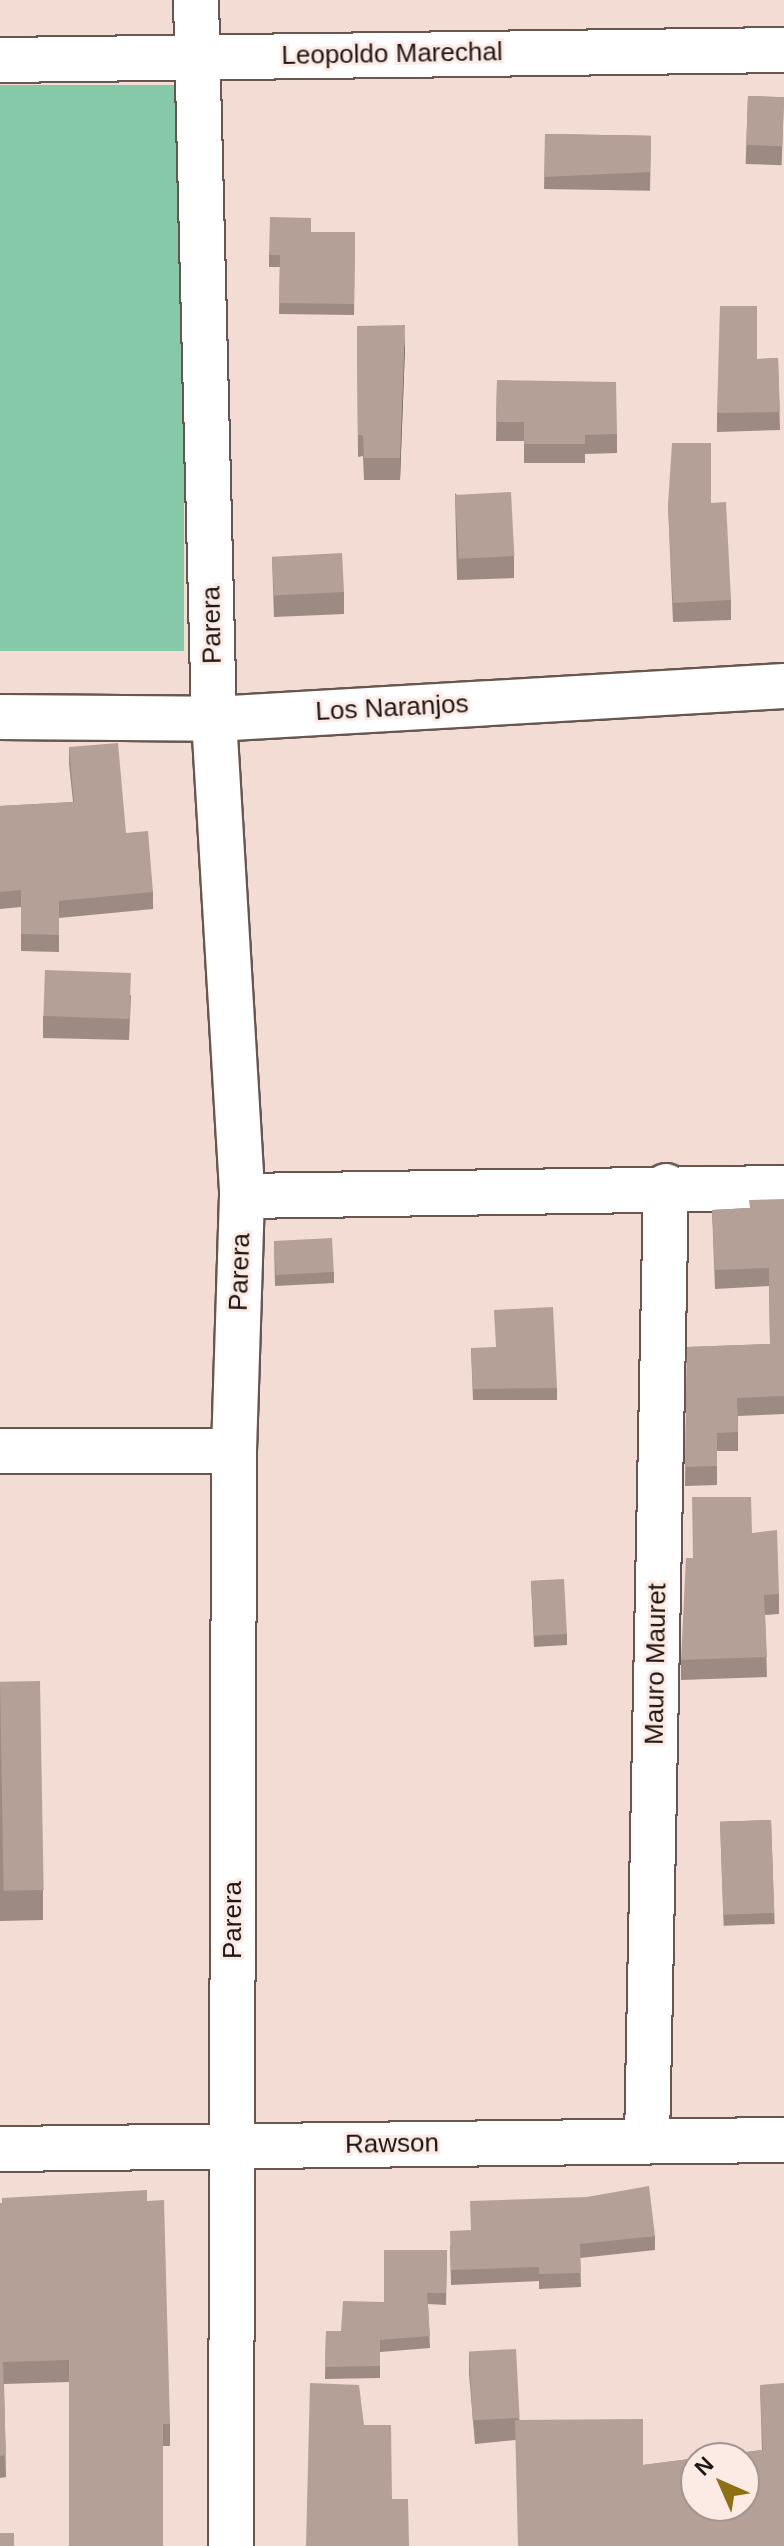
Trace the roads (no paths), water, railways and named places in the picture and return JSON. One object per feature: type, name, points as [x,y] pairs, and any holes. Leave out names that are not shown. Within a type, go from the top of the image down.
[{"type":"street","name":"Parera","points":[[196,0],[214,719],[242,1196],[234,1451],[231,2546]]},
{"type":"street","name":"Leopoldo Marechal","points":[[0,60],[784,50]]},
{"type":"street","name":"Los Naranjos","points":[[0,717],[214,719],[784,686]]},
{"type":"street","points":[[242,1196],[666,1186],[784,1188]]},
{"type":"street","name":"Mauro Mauret","points":[[647,2141],[666,1186]]},
{"type":"street","points":[[0,1451],[234,1451]]},
{"type":"street","name":"Rawson","points":[[0,2149],[784,2140]]}]
